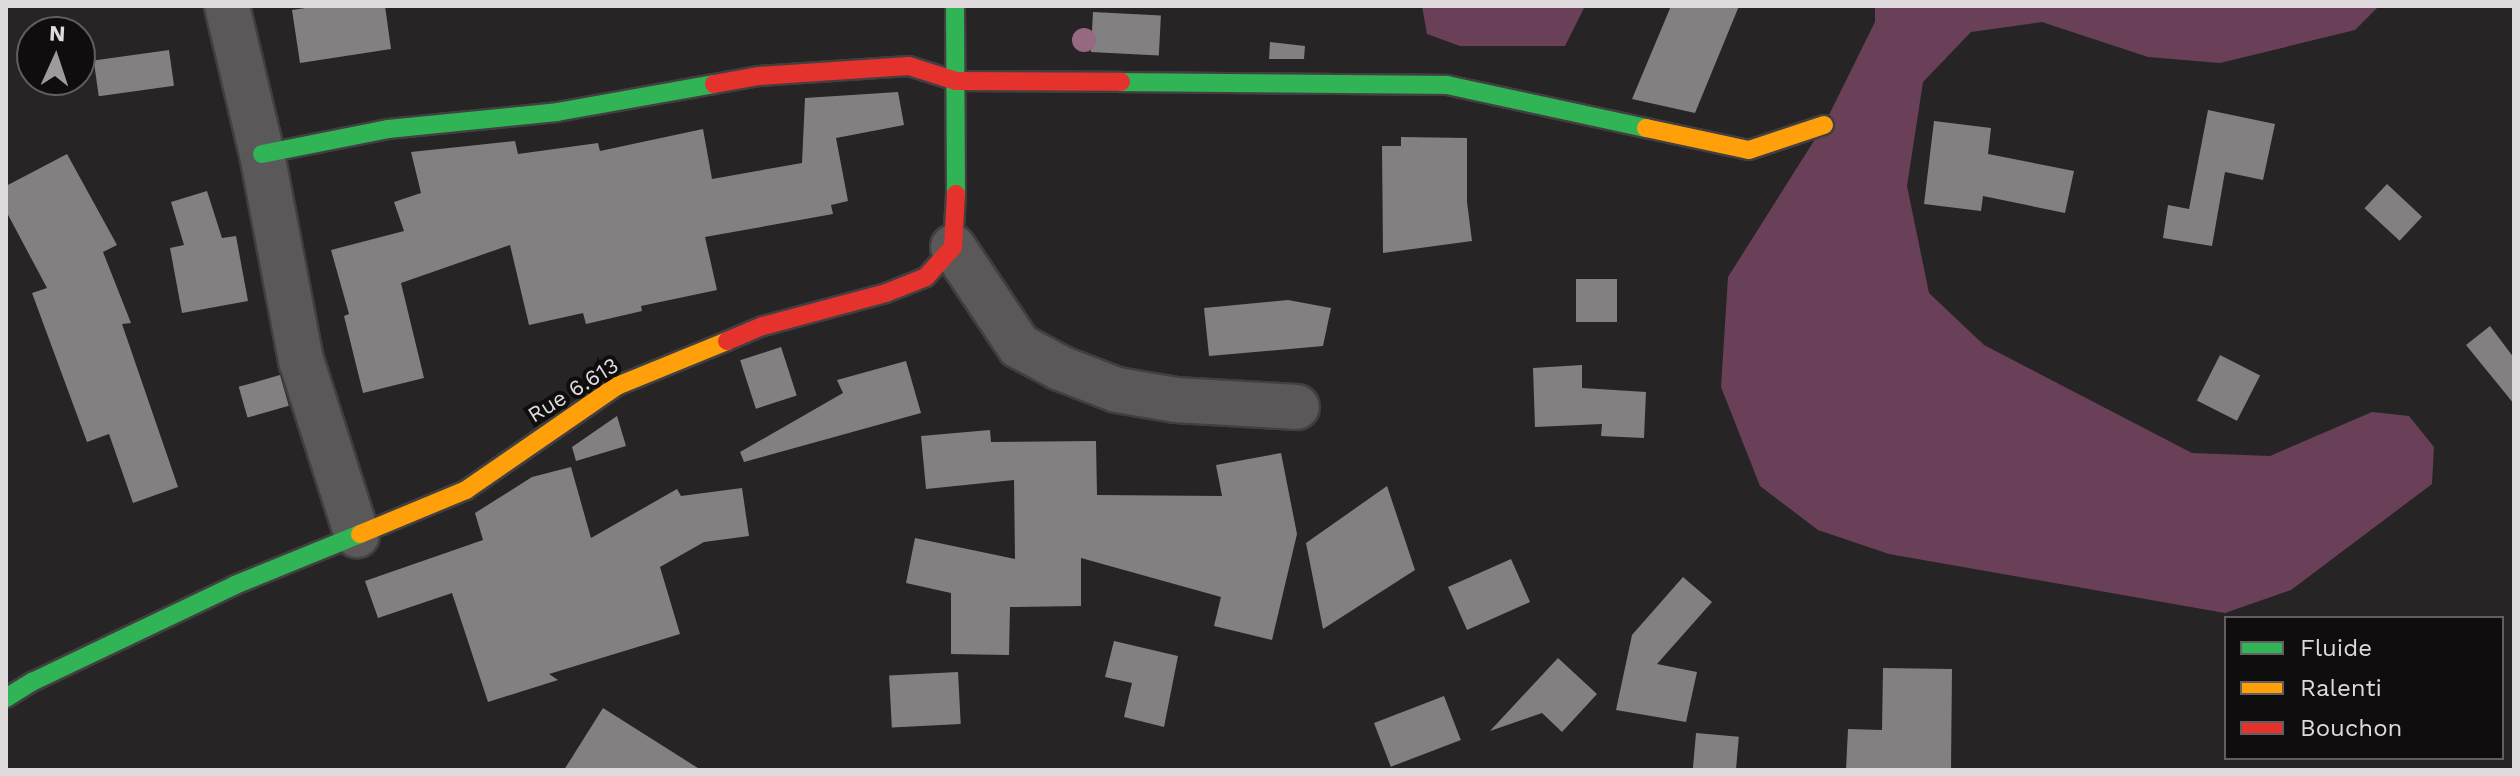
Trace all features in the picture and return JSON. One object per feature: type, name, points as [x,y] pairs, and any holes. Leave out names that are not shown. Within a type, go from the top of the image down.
[{"type":"street","points":[[227,6],[262,154],[301,360],[357,535]]},
{"type":"street","points":[[955,6],[957,166],[953,247],[1019,346],[1060,368],[1117,390],[1176,400],[1297,407]]},
{"type":"street","points":[[262,154],[388,129],[557,112],[759,76],[909,66],[956,81],[1447,85],[1749,150],[1824,125]]},
{"type":"street","name":"Rue 6.613","points":[[6,698],[32,682],[235,585],[466,490],[617,386],[763,326],[886,293],[926,277],[953,247]]},
{"type":"shaded area","points":[[1422,6],[1585,6],[1565,46],[1460,46],[1427,34]]},
{"type":"shaded area","points":[[1875,6],[2379,6],[2355,30],[2220,63],[2148,57],[2042,22],[1971,32],[1923,82],[1907,186],[1929,293],[1984,345],[2192,453],[2270,456],[2372,412],[2409,416],[2434,447],[2432,484],[2291,590],[2225,613],[1889,554],[1818,530],[1760,486],[1721,387],[1728,277],[1824,125],[1875,22]]},
{"type":"building","points":[[319,6],[385,6],[391,49],[300,63],[292,10]]},
{"type":"building","points":[[1671,6],[1739,6],[1695,113],[1632,99]]},
{"type":"building","points":[[1093,12],[1161,16],[1159,56],[1091,52]]},
{"type":"building","points":[[1270,42],[1305,46],[1304,59],[1269,59]]},
{"type":"building","points":[[169,50],[174,86],[99,96],[96,60]]},
{"type":"building","points":[[898,92],[904,125],[836,138],[848,201],[831,205],[833,214],[705,237],[717,290],[641,306],[642,311],[586,324],[583,313],[529,325],[510,245],[401,283],[424,378],[363,393],[344,316],[349,314],[331,250],[404,231],[394,202],[421,193],[411,152],[515,141],[518,154],[598,143],[600,151],[703,129],[712,179],[802,163],[805,98]]},
{"type":"building","points":[[2208,110],[2275,124],[2263,180],[2225,172],[2212,246],[2163,238],[2168,205],[2189,209]]},
{"type":"building","points":[[1934,121],[1991,128],[1988,154],[2074,171],[2065,213],[1983,196],[1981,211],[1924,204]]},
{"type":"building","points":[[1401,137],[1467,138],[1467,202],[1472,241],[1383,253],[1382,146],[1401,146]]},
{"type":"building","points":[[67,154],[117,245],[103,252],[131,323],[122,324],[178,487],[133,503],[109,434],[87,442],[32,293],[47,288],[6,211],[6,186]]},
{"type":"building","points":[[2387,184],[2422,217],[2400,241],[2364,208]]},
{"type":"building","points":[[207,191],[222,238],[236,236],[248,301],[182,313],[170,248],[184,245],[171,202]]},
{"type":"building","points":[[1576,279],[1617,279],[1617,322],[1576,322]]},
{"type":"building","points":[[1288,300],[1331,308],[1323,346],[1209,356],[1204,308]]},
{"type":"building","points":[[2490,326],[2514,358],[2514,404],[2466,345]]},
{"type":"building","points":[[781,347],[797,396],[756,409],[740,360]]},
{"type":"building","points":[[2220,355],[2260,375],[2237,421],[2197,400]]},
{"type":"building","points":[[906,361],[921,413],[744,462],[740,452],[843,393],[837,380]]},
{"type":"building","points":[[1582,365],[1582,388],[1646,392],[1644,438],[1601,436],[1602,424],[1535,427],[1533,368]]},
{"type":"building","points":[[280,375],[289,406],[247,418],[239,387]]},
{"type":"building","points":[[617,416],[626,446],[576,461],[572,447]]},
{"type":"building","points":[[990,430],[991,442],[1096,441],[1097,495],[1222,496],[1216,465],[1281,453],[1297,534],[1272,640],[1214,626],[1221,597],[1081,558],[1081,606],[1010,607],[1009,655],[951,654],[951,593],[906,583],[915,538],[1015,559],[1014,480],[926,489],[921,436]]},
{"type":"building","points":[[571,467],[591,538],[677,489],[681,496],[742,488],[749,536],[704,542],[660,567],[680,634],[549,674],[558,680],[488,702],[452,593],[378,618],[365,581],[483,540],[475,513],[532,477]]},
{"type":"building","points":[[1387,486],[1415,570],[1323,629],[1306,543]]},
{"type":"building","points":[[1511,559],[1530,602],[1467,630],[1448,587]]},
{"type":"building","points":[[1683,577],[1712,602],[1657,664],[1697,672],[1686,722],[1616,710],[1632,635]]},
{"type":"building","points":[[1114,641],[1178,656],[1164,727],[1124,717],[1132,683],[1105,677]]},
{"type":"building","points":[[1558,658],[1597,694],[1562,732],[1542,713],[1490,731]]},
{"type":"building","points":[[1883,668],[1952,669],[1951,770],[1846,770],[1848,729],[1882,730]]},
{"type":"building","points":[[958,672],[961,724],[892,728],[889,676]]},
{"type":"building","points":[[1444,696],[1461,740],[1391,767],[1374,723]]},
{"type":"building","points":[[603,708],[701,770],[564,770]]},
{"type":"building","points":[[1696,733],[1739,737],[1736,770],[1693,770]]},
{"type":"traffic: fast","points":[[955,6],[956,194]]},
{"type":"traffic: fast","points":[[1121,82],[1447,85],[1646,128]]},
{"type":"traffic: fast","points":[[262,154],[388,129],[557,112],[714,84]]},
{"type":"traffic: fast","points":[[6,698],[32,682],[235,585],[360,534]]},
{"type":"traffic: slow","points":[[1646,128],[1749,150],[1824,125]]},
{"type":"traffic: slow","points":[[360,534],[466,490],[617,386],[727,341]]},
{"type":"traffic: jam","points":[[714,84],[759,76],[909,66],[956,81],[1121,82]]},
{"type":"traffic: jam","points":[[727,341],[763,326],[886,293],[926,277],[953,247],[956,194]]}]
